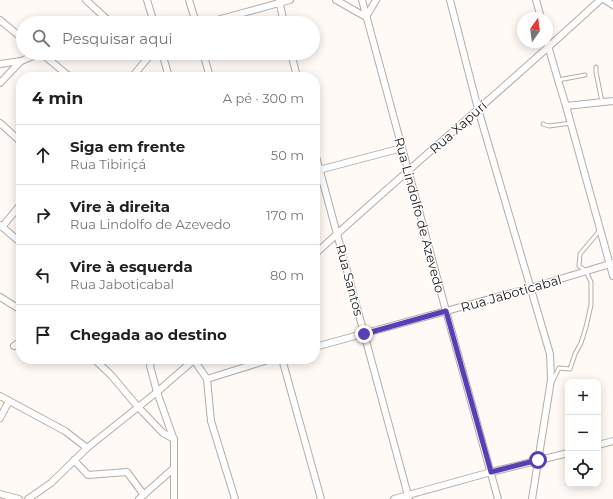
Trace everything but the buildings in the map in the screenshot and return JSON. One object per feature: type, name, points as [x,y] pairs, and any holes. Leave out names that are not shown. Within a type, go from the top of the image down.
[{"type":"street","points":[[86,0],[103,16]]},
{"type":"street","points":[[147,0],[152,16]]},
{"type":"street","points":[[189,0],[194,16]]},
{"type":"street","points":[[230,16],[290,0]]},
{"type":"street","points":[[336,0],[366,17],[376,0]]},
{"type":"street","name":"Rua Lindolfo de Azevedo","points":[[362,0],[498,499]]},
{"type":"street","points":[[450,0],[478,109],[550,354],[551,380],[532,499]]},
{"type":"street","points":[[536,0],[539,12]]},
{"type":"street","name":"Rua Xapurí","points":[[553,41],[600,0]]},
{"type":"street","points":[[605,0],[613,5]]},
{"type":"street","points":[[279,2],[282,16]]},
{"type":"street","points":[[0,20],[16,33]]},
{"type":"street","name":"Rua Xapurí","points":[[320,249],[545,48]]},
{"type":"street","points":[[549,48],[600,230],[611,263],[613,276]]},
{"type":"street","points":[[49,60],[64,72]]},
{"type":"street","points":[[136,72],[147,60]]},
{"type":"street","points":[[164,60],[168,72]]},
{"type":"street","points":[[206,60],[209,72]]},
{"type":"street","points":[[293,60],[296,72]]},
{"type":"street","points":[[0,64],[21,61]]},
{"type":"street","points":[[0,84],[21,61]]},
{"type":"street","points":[[566,106],[613,101]]},
{"type":"street","points":[[0,123],[16,137]]},
{"type":"street","points":[[320,170],[402,148]]},
{"type":"street","name":"Rua Santos","points":[[320,180],[337,234],[408,497]]},
{"type":"street","points":[[16,210],[1,226],[16,240]]},
{"type":"street","name":"Rua Jaboticabal","points":[[320,346],[530,288],[611,263]]},
{"type":"street","points":[[0,297],[16,307]]},
{"type":"street","points":[[99,364],[163,433],[174,440]]},
{"type":"street","points":[[151,364],[157,392],[174,440],[174,499]]},
{"type":"street","points":[[28,499],[50,483],[87,448],[189,364]]},
{"type":"street","points":[[198,364],[207,379],[211,421],[235,499]]},
{"type":"street","points":[[207,379],[255,364]]},
{"type":"street","points":[[283,364],[321,499]]},
{"type":"street","points":[[0,396],[65,431],[87,448]]},
{"type":"street","points":[[0,418],[9,401]]},
{"type":"street","points":[[601,444],[613,441]]},
{"type":"street","points":[[394,499],[408,497],[491,472],[565,454]]},
{"type":"street","points":[[74,460],[88,475],[127,472],[142,497],[174,468]]},
{"type":"street","points":[[0,494],[19,499]]},
{"type":"lane","points":[[596,67],[602,102]]},
{"type":"lane","points":[[558,80],[585,75]]},
{"type":"lane","points":[[542,124],[549,126],[571,123]]},
{"type":"lane","points":[[550,385],[559,368],[570,369],[575,354],[581,343],[590,305],[591,282],[586,271],[579,266],[580,254],[600,230]]},
{"type":"route","points":[[364,334],[446,311],[491,472],[538,460]]}]
